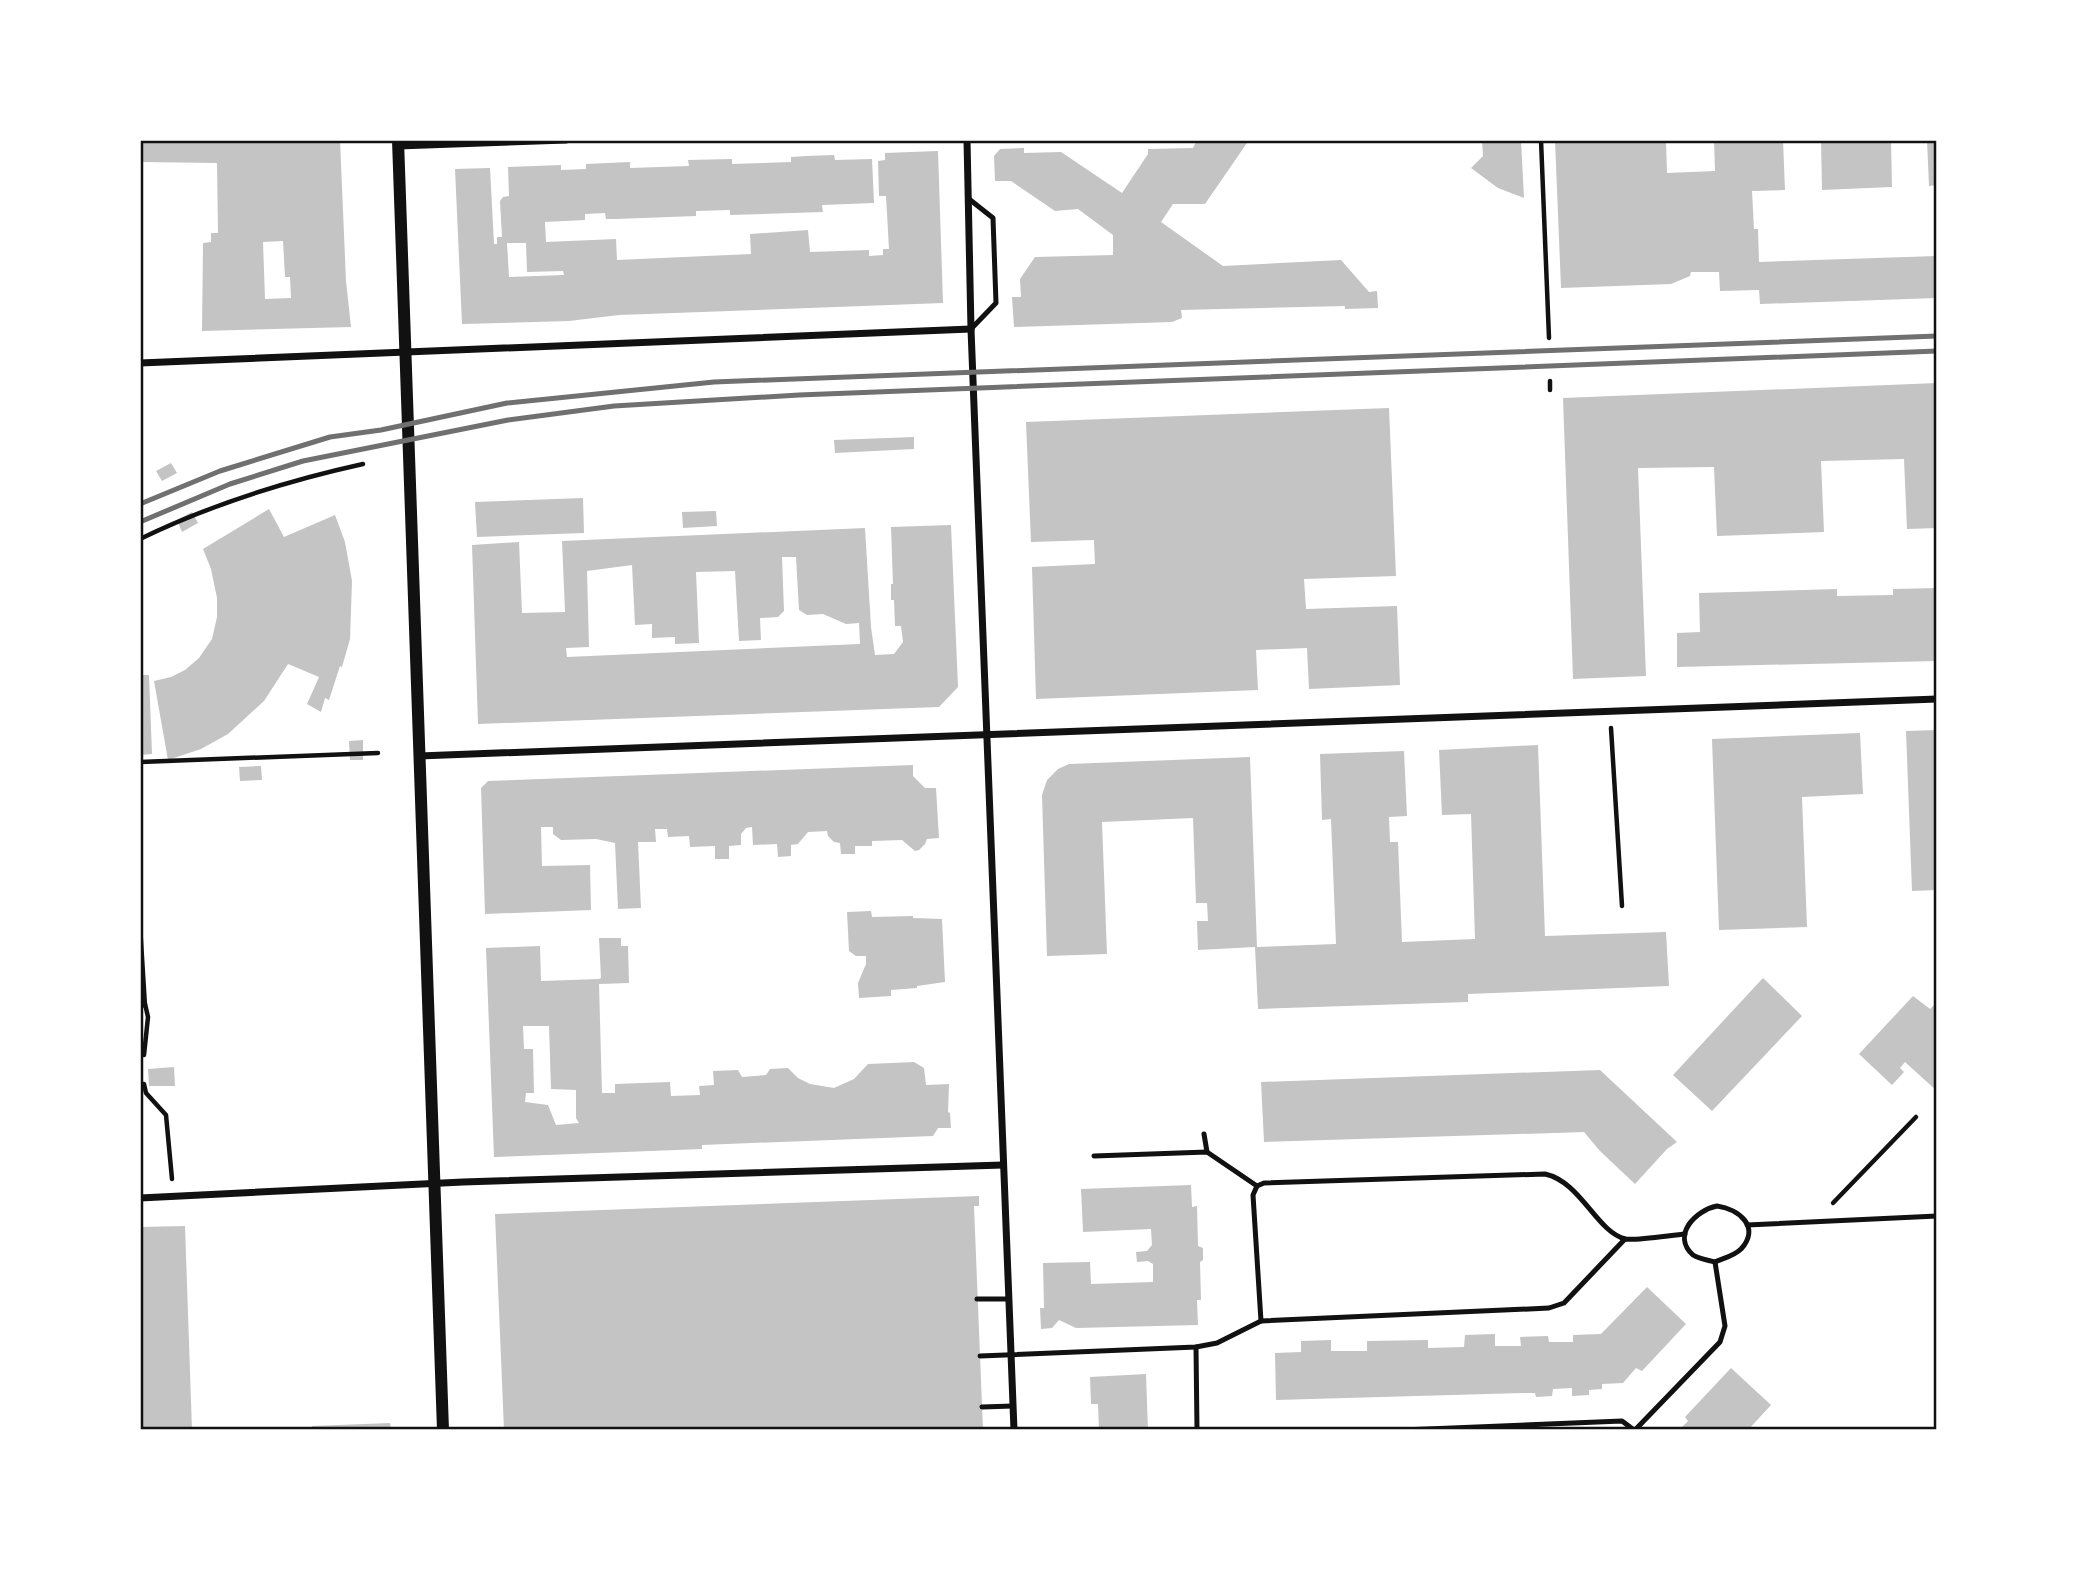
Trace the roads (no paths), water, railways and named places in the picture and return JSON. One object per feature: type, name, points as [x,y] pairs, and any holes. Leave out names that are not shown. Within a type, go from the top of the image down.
[{"type":"street","points":[[443,1430],[398,143],[566,140]]},
{"type":"street","points":[[967,140],[971,329],[1014,1430]]},
{"type":"street","points":[[140,363],[971,329]]},
{"type":"street","points":[[419,756],[1937,699]]},
{"type":"street","points":[[140,1198],[435,1184],[1003,1165]]},
{"type":"lane","points":[[968,199],[993,218],[996,303],[971,329]]},
{"type":"lane","points":[[1204,1134],[1207,1152]]},
{"type":"lane","points":[[1094,1156],[1207,1152],[1257,1186]]},
{"type":"lane","points":[[1257,1186],[1545,1174],[1565,1181],[1609,1228],[1625,1239],[1685,1234]]},
{"type":"lane","points":[[1257,1186],[1253,1195],[1261,1321]]},
{"type":"lane","points":[[1707,1208],[1730,1208],[1738,1212],[1747,1224],[1745,1242],[1740,1249],[1715,1262],[1691,1253],[1685,1234],[1688,1224],[1707,1208]]},
{"type":"lane","points":[[1747,1224],[1937,1216]]},
{"type":"lane","points":[[980,1356],[1196,1347],[1217,1343],[1261,1321],[1549,1307],[1564,1303],[1625,1239]]},
{"type":"lane","points":[[1402,1430],[1622,1421],[1634,1430],[1720,1342],[1726,1326],[1715,1262]]},
{"type":"lane","points":[[977,1299],[1008,1299]]},
{"type":"lane","points":[[1196,1347],[1197,1430]]},
{"type":"lane","points":[[982,1407],[1013,1406]]},
{"type":"railway","points":[[140,504],[220,471],[330,437],[381,430],[507,403],[714,382],[1937,336]]},
{"type":"railway","points":[[140,522],[230,484],[303,461],[508,420],[614,406],[799,395],[1937,351]]}]
